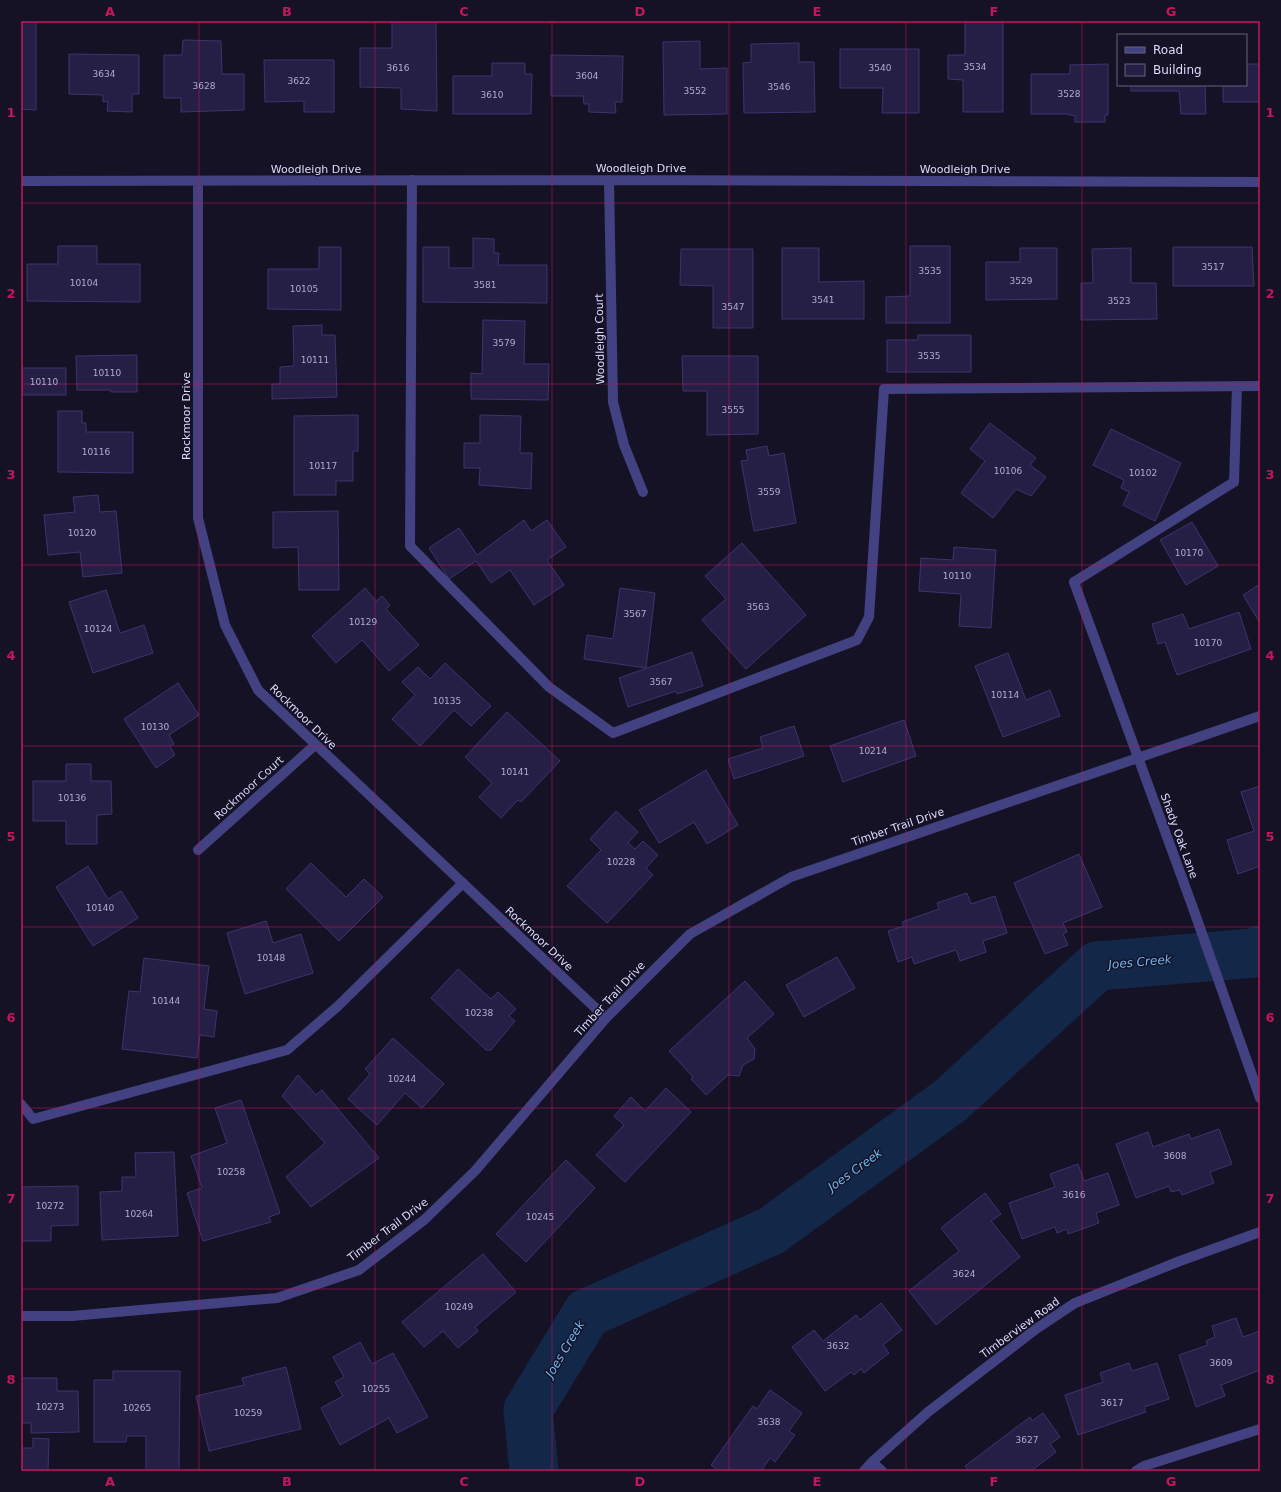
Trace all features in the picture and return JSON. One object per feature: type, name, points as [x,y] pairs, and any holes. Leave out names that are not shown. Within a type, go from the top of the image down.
[{"type":"street","points":[[412,180],[410,546],[549,686],[613,733],[857,640],[870,617],[884,389],[1260,386]]},
{"type":"street","name":"Woodleigh Drive","points":[[21,181],[609,180],[1260,182]]},
{"type":"street","name":"Woodleigh Court","points":[[609,180],[613,402],[624,445],[643,492]]},
{"type":"street","name":"Rockmoor Drive","points":[[198,181],[198,518],[225,625],[231,638],[258,690],[606,1018]]},
{"type":"street","name":"Shady Oak Lane","points":[[1236,386],[1234,482],[1074,582],[1198,921],[1260,1098]]},
{"type":"street","name":"Timber Trail Drive","points":[[21,1316],[72,1316],[277,1298],[359,1270],[424,1220],[475,1171],[606,1018],[690,934],[791,877],[1260,716]]},
{"type":"street","name":"Rockmoor Court","points":[[198,850],[315,745]]},
{"type":"street","points":[[21,1104],[33,1119],[287,1050],[338,1006],[463,883]]},
{"type":"street","name":"Timberview Road","points":[[864,1471],[872,1462],[934,1407],[1036,1329],[1076,1303],[1180,1260],[1260,1232]]},
{"type":"street","points":[[1136,1471],[1144,1466],[1260,1429]]},
{"type":"street","points":[[872,1462],[882,1471]]},
{"type":"building","points":[[21,21],[36,21],[36,110],[21,109]]},
{"type":"building","points":[[392,21],[436,21],[437,111],[401,109],[401,88],[360,87],[360,48],[392,48]]},
{"type":"building","points":[[965,21],[1003,21],[1003,112],[963,112],[963,80],[948,79],[948,55],[965,55]]},
{"type":"building","points":[[183,40],[221,41],[222,74],[244,74],[244,110],[181,112],[181,98],[164,98],[164,55],[182,55]]},
{"type":"building","points":[[700,41],[700,69],[727,68],[727,114],[664,115],[663,42]]},
{"type":"building","points":[[799,43],[799,62],[814,62],[815,112],[744,113],[743,63],[751,62],[751,44]]},
{"type":"building","points":[[840,49],[919,49],[919,113],[882,113],[883,88],[840,88]]},
{"type":"building","points":[[69,54],[139,55],[139,94],[132,94],[132,112],[107,111],[108,101],[103,102],[103,95],[69,94]]},
{"type":"building","points":[[551,55],[623,56],[622,102],[615,102],[616,113],[589,112],[589,104],[584,104],[583,96],[551,96]]},
{"type":"building","points":[[264,60],[334,60],[334,112],[304,112],[304,101],[265,102]]},
{"type":"building","points":[[492,63],[525,63],[525,74],[532,74],[531,114],[453,114],[453,76],[492,76]]},
{"type":"building","points":[[1108,64],[1108,115],[1105,115],[1105,122],[1075,122],[1075,116],[1066,114],[1031,114],[1031,74],[1070,74],[1070,65]]},
{"type":"building","points":[[1247,64],[1260,64],[1260,102],[1223,102],[1223,86],[1247,86]]},
{"type":"building","points":[[1131,86],[1205,86],[1206,114],[1181,114],[1179,91],[1131,91]]},
{"type":"building","points":[[473,238],[494,239],[494,253],[499,253],[498,265],[547,265],[547,303],[423,302],[423,247],[449,247],[449,268],[473,268]]},
{"type":"building","points":[[58,246],[97,246],[97,264],[140,264],[140,302],[27,301],[27,264],[58,264]]},
{"type":"building","points":[[910,246],[950,246],[950,323],[886,323],[886,297],[910,296]]},
{"type":"building","points":[[319,247],[341,247],[341,310],[268,309],[268,269],[319,269]]},
{"type":"building","points":[[1173,247],[1252,247],[1254,286],[1173,286]]},
{"type":"building","points":[[782,248],[819,248],[819,282],[864,281],[864,319],[782,319]]},
{"type":"building","points":[[1020,248],[1057,248],[1057,299],[986,300],[986,262],[1020,262]]},
{"type":"building","points":[[1131,248],[1131,283],[1156,283],[1157,319],[1081,320],[1081,283],[1093,283],[1092,249]]},
{"type":"building","points":[[681,249],[753,249],[753,328],[713,328],[713,286],[680,285]]},
{"type":"building","points":[[483,320],[525,321],[524,364],[549,364],[548,400],[471,399],[471,373],[482,374]]},
{"type":"building","points":[[322,325],[322,335],[335,335],[337,397],[272,399],[272,384],[280,384],[280,367],[294,366],[293,326]]},
{"type":"building","points":[[918,335],[971,335],[971,372],[887,372],[887,340],[918,340]]},
{"type":"building","points":[[137,355],[137,392],[77,390],[76,356]]},
{"type":"building","points":[[682,356],[758,356],[758,434],[707,435],[707,391],[683,391]]},
{"type":"building","points":[[21,368],[66,368],[66,395],[21,395]]},
{"type":"building","points":[[58,411],[82,411],[82,423],[86,423],[86,432],[133,432],[133,473],[58,472]]},
{"type":"building","points":[[358,415],[358,451],[353,451],[353,481],[336,481],[336,495],[294,495],[294,416]]},
{"type":"building","points":[[480,415],[521,416],[520,453],[532,453],[531,489],[479,485],[480,468],[464,468],[464,443],[480,443]]},
{"type":"building","points":[[990,423],[1036,458],[1030,465],[1046,477],[1031,496],[1016,489],[993,518],[961,493],[985,461],[970,449]]},
{"type":"building","points":[[1111,429],[1181,463],[1155,521],[1123,505],[1129,492],[1121,488],[1124,480],[1093,465]]},
{"type":"building","points":[[767,446],[769,456],[784,453],[796,523],[754,531],[741,461],[748,460],[746,450]]},
{"type":"building","points":[[98,495],[100,512],[116,511],[122,573],[83,577],[80,552],[48,555],[44,515],[75,512],[73,497]]},
{"type":"building","points":[[338,511],[339,590],[299,590],[298,547],[273,548],[273,512]]},
{"type":"building","points":[[524,520],[531,531],[547,520],[566,547],[547,560],[564,585],[534,605],[510,570],[491,583],[476,561],[449,579],[429,548],[459,528],[477,555]]},
{"type":"building","points":[[1192,522],[1218,566],[1186,585],[1160,540]]},
{"type":"building","points":[[742,543],[806,615],[746,669],[702,620],[726,599],[705,576]]},
{"type":"building","points":[[954,547],[996,550],[991,628],[959,626],[961,594],[919,591],[921,558],[953,560]]},
{"type":"building","points":[[1260,584],[1260,623],[1243,595]]},
{"type":"building","points":[[365,588],[376,601],[382,596],[390,605],[386,609],[419,645],[389,671],[362,640],[336,663],[312,636]]},
{"type":"building","points":[[620,588],[655,593],[646,668],[584,659],[587,635],[613,639]]},
{"type":"building","points":[[106,590],[120,633],[144,625],[153,653],[93,673],[69,602]]},
{"type":"building","points":[[1239,612],[1251,649],[1177,675],[1165,642],[1158,644],[1152,624],[1183,614],[1189,629]]},
{"type":"building","points":[[692,652],[703,686],[677,694],[676,691],[628,707],[619,678]]},
{"type":"building","points":[[1008,653],[1026,700],[1050,690],[1060,716],[1003,737],[975,666]]},
{"type":"building","points":[[445,663],[491,706],[471,726],[454,710],[420,746],[392,719],[415,695],[402,682],[418,667],[430,679]]},
{"type":"building","points":[[178,683],[199,715],[169,735],[174,744],[170,746],[175,755],[156,768],[124,719]]},
{"type":"building","points":[[507,712],[560,761],[521,802],[518,800],[501,818],[479,797],[492,783],[465,757]]},
{"type":"building","points":[[904,720],[916,756],[843,782],[830,746]]},
{"type":"building","points":[[794,726],[804,756],[734,779],[728,759],[763,748],[760,737]]},
{"type":"building","points":[[66,764],[91,764],[91,781],[111,781],[112,814],[97,815],[97,844],[66,844],[66,821],[33,821],[33,781],[66,781]]},
{"type":"building","points":[[706,770],[738,825],[707,844],[694,822],[659,843],[639,810]]},
{"type":"building","points":[[1260,786],[1260,866],[1238,874],[1227,840],[1254,831],[1241,792]]},
{"type":"building","points":[[616,811],[638,832],[628,843],[635,849],[643,841],[658,855],[646,868],[653,875],[607,923],[567,886],[601,850],[590,839]]},
{"type":"building","points":[[1079,854],[1102,907],[1063,923],[1067,932],[1063,934],[1068,945],[1045,954],[1014,883]]},
{"type":"building","points":[[311,863],[346,897],[364,879],[383,897],[339,941],[286,889]]},
{"type":"building","points":[[88,866],[108,899],[121,891],[138,918],[93,946],[56,887]]},
{"type":"building","points":[[967,893],[971,904],[995,896],[1007,933],[983,941],[986,952],[960,961],[956,950],[914,964],[912,957],[898,962],[888,931],[904,926],[902,922],[939,909],[937,903]]},
{"type":"building","points":[[266,921],[273,943],[301,934],[313,973],[245,994],[227,933]]},
{"type":"building","points":[[837,957],[855,988],[804,1017],[786,985]]},
{"type":"building","points":[[144,958],[209,966],[204,1009],[217,1011],[214,1037],[200,1035],[197,1058],[122,1049],[129,991],[140,992]]},
{"type":"building","points":[[458,969],[491,999],[498,992],[516,1009],[509,1016],[515,1021],[491,1050],[486,1050],[431,998]]},
{"type":"building","points":[[745,981],[774,1014],[747,1038],[755,1049],[754,1059],[743,1065],[739,1076],[728,1075],[706,1095],[691,1079],[693,1077],[669,1051]]},
{"type":"building","points":[[393,1038],[444,1084],[422,1108],[405,1093],[377,1125],[348,1099],[370,1074],[365,1069]]},
{"type":"building","points":[[298,1075],[316,1095],[322,1090],[379,1158],[311,1207],[286,1177],[325,1143],[282,1096]]},
{"type":"building","points":[[666,1088],[691,1112],[625,1182],[596,1155],[624,1125],[614,1116],[631,1097],[645,1111]]},
{"type":"building","points":[[241,1100],[280,1213],[269,1217],[271,1222],[203,1241],[187,1193],[202,1188],[191,1156],[227,1143],[215,1108]]},
{"type":"building","points":[[1219,1129],[1232,1164],[1210,1172],[1214,1183],[1182,1195],[1180,1190],[1171,1192],[1169,1186],[1136,1198],[1116,1144],[1148,1132],[1153,1147],[1189,1134],[1191,1139]]},
{"type":"building","points":[[174,1152],[178,1236],[102,1240],[100,1192],[122,1191],[122,1177],[136,1177],[135,1153]]},
{"type":"building","points":[[566,1160],[595,1188],[526,1262],[496,1234]]},
{"type":"building","points":[[1078,1164],[1084,1181],[1108,1173],[1119,1205],[1096,1213],[1099,1223],[1068,1234],[1067,1229],[1057,1233],[1055,1227],[1022,1239],[1009,1203],[1055,1187],[1050,1174]]},
{"type":"building","points":[[78,1186],[78,1225],[51,1226],[51,1241],[21,1241],[21,1187]]},
{"type":"building","points":[[985,1193],[1001,1214],[991,1221],[1020,1257],[936,1325],[909,1291],[959,1251],[941,1228]]},
{"type":"building","points":[[483,1254],[516,1292],[475,1327],[478,1331],[458,1348],[443,1331],[424,1347],[402,1322]]},
{"type":"building","points":[[881,1303],[902,1330],[883,1345],[889,1353],[864,1373],[861,1369],[854,1375],[851,1372],[825,1391],[792,1347],[814,1330],[823,1341],[856,1315],[860,1320]]},
{"type":"building","points":[[1236,1318],[1243,1337],[1260,1331],[1260,1370],[1221,1385],[1225,1396],[1196,1407],[1179,1355],[1208,1345],[1206,1341],[1215,1337],[1212,1326]]},
{"type":"building","points":[[360,1342],[372,1364],[393,1353],[428,1417],[397,1433],[389,1418],[340,1445],[321,1408],[343,1396],[335,1382],[344,1377],[333,1357]]},
{"type":"building","points":[[1129,1363],[1132,1371],[1157,1363],[1169,1399],[1144,1407],[1146,1412],[1078,1435],[1065,1395],[1103,1382],[1100,1373]]},
{"type":"building","points":[[286,1367],[301,1429],[209,1451],[196,1396],[244,1385],[242,1378]]},
{"type":"building","points":[[113,1371],[180,1371],[179,1471],[146,1471],[146,1436],[127,1436],[126,1442],[94,1442],[94,1380],[113,1380]]},
{"type":"building","points":[[21,1378],[57,1378],[57,1391],[78,1391],[79,1432],[31,1433],[31,1423],[21,1423]]},
{"type":"building","points":[[770,1390],[802,1413],[789,1431],[795,1435],[775,1462],[770,1458],[761,1471],[719,1471],[711,1465],[753,1406],[757,1409]]},
{"type":"building","points":[[1043,1413],[1060,1437],[1050,1444],[1056,1452],[1031,1471],[969,1471],[965,1466],[1030,1417],[1032,1421]]},
{"type":"building","points":[[33,1438],[49,1439],[48,1471],[21,1471],[21,1448],[33,1448]]},
{"type":"waterway","name":"Joes Creek","points":[[534,1471],[528,1410],[587,1313],[771,1231],[951,1100],[1097,966],[1253,953],[1260,950]]}]
